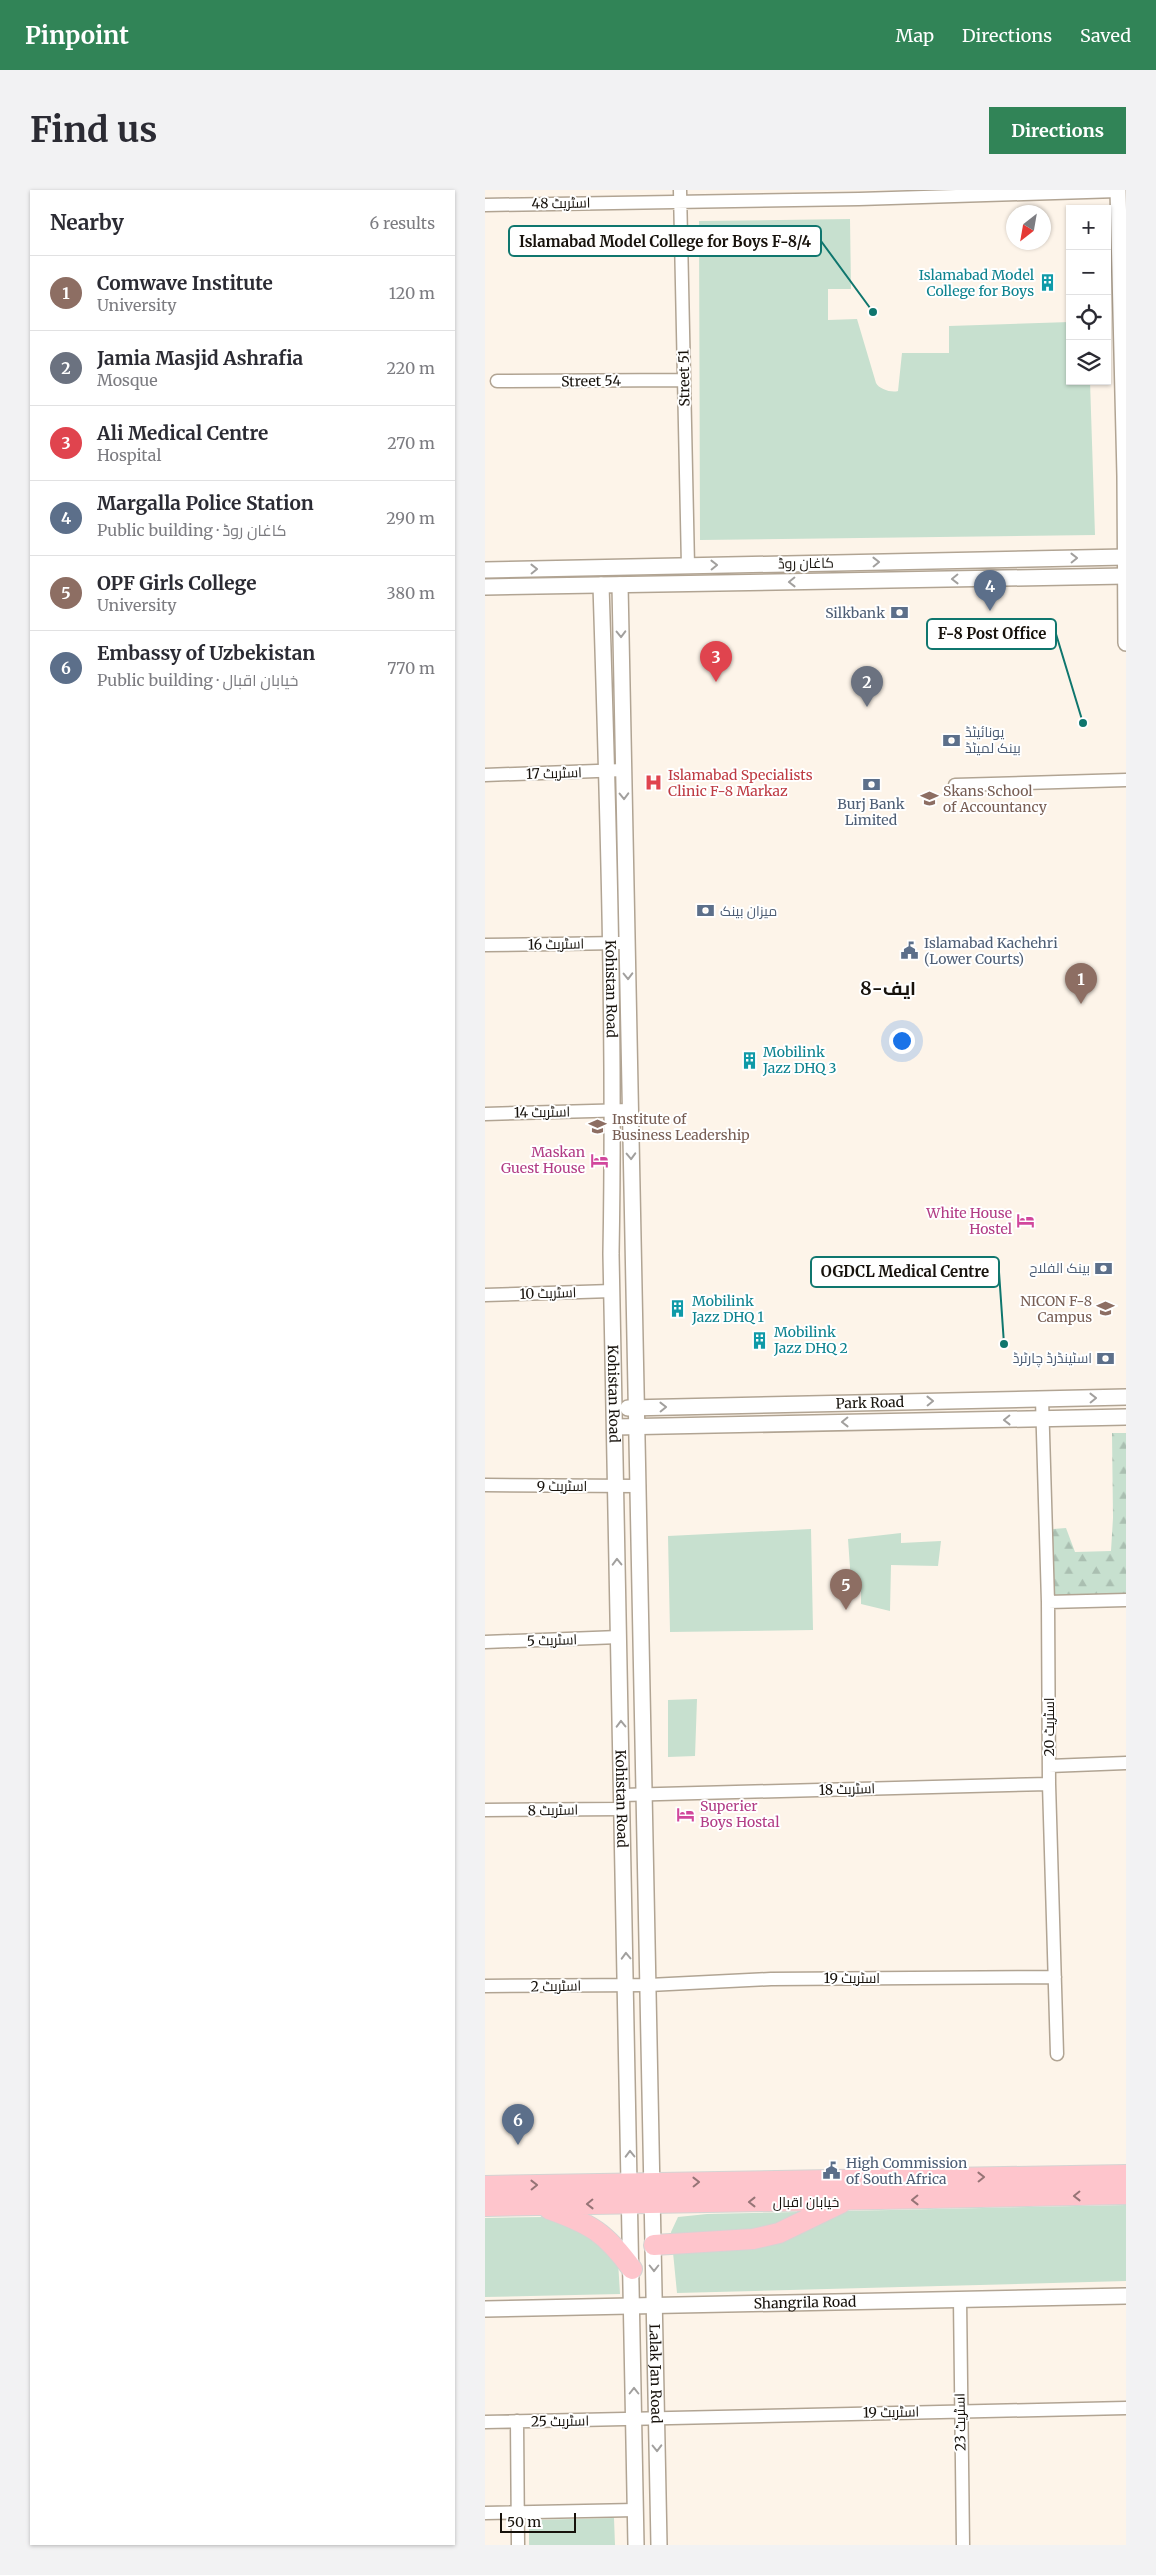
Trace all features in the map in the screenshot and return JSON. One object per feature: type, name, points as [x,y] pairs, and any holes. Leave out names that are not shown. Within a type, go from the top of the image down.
[{"type":"main road","name":"خیابان اقبال","points":[[485,2206],[538,2205],[631,2193],[1126,2175]]},
{"type":"main road","name":"خیابان اقبال","points":[[485,2186],[631,2193]]},
{"type":"main road","name":"خیابان اقبال","points":[[653,2192],[843,2202],[1126,2194]]},
{"type":"main road","points":[[654,2245],[753,2239],[779,2233],[843,2202]]},
{"type":"main road","points":[[538,2205],[592,2226],[620,2252],[632,2270]]},
{"type":"street","name":"اسٹریٹ 48","points":[[485,205],[680,195],[859,195],[1118,191]]},
{"type":"street","points":[[1118,191],[1122,237],[1126,476],[1126,643]]},
{"type":"street","name":"Street 51","points":[[680,195],[688,566]]},
{"type":"street","name":"Street 54","points":[[497,381],[684,380]]},
{"type":"street","name":"کاغان روڈ","points":[[485,570],[1125,557]]},
{"type":"street","points":[[1047,558],[1048,578]]},
{"type":"street","points":[[817,563],[818,582]]},
{"type":"street","name":"کاغان روڈ","points":[[485,587],[1125,576]]},
{"type":"street","name":"Kohistan Road","points":[[601,585],[611,943],[613,1111],[611,1254],[631,2193]]},
{"type":"street","name":"Kohistan Road","points":[[620,585],[653,2192]]},
{"type":"street","name":"اسٹریٹ 17","points":[[485,775],[624,770]]},
{"type":"street","points":[[955,784],[1126,780]]},
{"type":"street","name":"اسٹریٹ 16","points":[[485,945],[627,943]]},
{"type":"street","name":"اسٹریٹ 14","points":[[485,1114],[630,1110]]},
{"type":"street","points":[[611,1254],[634,1253]]},
{"type":"street","points":[[612,1291],[635,1291]]},
{"type":"street","name":"اسٹریٹ 10","points":[[485,1295],[612,1291]]},
{"type":"street","name":"Park Road","points":[[614,1408],[1126,1397]]},
{"type":"street","name":"اسٹریٹ 20","points":[[1043,1399],[1048,1602],[1049,1784],[1057,2054]]},
{"type":"street","name":"Park Road","points":[[615,1427],[1126,1417]]},
{"type":"street","name":"اسٹریٹ 9","points":[[485,1485],[639,1486]]},
{"type":"street","points":[[1048,1602],[1126,1600]]},
{"type":"street","name":"اسٹریٹ 5","points":[[485,1642],[619,1637]]},
{"type":"street","points":[[1049,1766],[1126,1763]]},
{"type":"street","name":"اسٹریٹ 18","points":[[622,1802],[645,1795],[1049,1784]]},
{"type":"street","name":"اسٹریٹ 8","points":[[485,1810],[622,1802]]},
{"type":"street","name":"اسٹریٹ 19","points":[[626,1985],[771,1979],[1055,1977]]},
{"type":"street","name":"اسٹریٹ 2","points":[[485,1986],[626,1985]]},
{"type":"street","name":"Lalak Jan Road","points":[[653,2192],[659,2545]]},
{"type":"street","name":"Lalak Jan Road","points":[[631,2193],[636,2545]]},
{"type":"street","name":"Shangrila Road","points":[[485,2310],[1126,2296]]},
{"type":"street","name":"اسٹریٹ 23","points":[[960,2299],[963,2545]]},
{"type":"street","name":"اسٹریٹ 19","points":[[634,2419],[1126,2408]]},
{"type":"street","name":"اسٹریٹ 25","points":[[485,2422],[634,2419]]},
{"type":"street","points":[[517,2422],[518,2545]]},
{"type":"street","points":[[485,2513],[636,2510]]},
{"type":"green space","points":[[850,219],[851,289],[828,289],[828,320],[857,319],[876,383],[882,389],[889,391],[898,391],[902,353],[949,353],[949,326],[1066,322],[1066,385],[1090,385],[1095,535],[700,540],[699,221]]},
{"type":"green space","points":[[1112,1433],[1126,1433],[1126,1595],[1053,1596],[1053,1529],[1066,1528],[1075,1552],[1111,1551],[1113,1518]]},
{"type":"green space","points":[[811,1529],[813,1630],[670,1632],[668,1536]]},
{"type":"green space","points":[[901,1533],[901,1543],[941,1541],[938,1566],[891,1565],[890,1611],[861,1604],[861,1583],[851,1582],[848,1539]]},
{"type":"green space","points":[[697,1699],[695,1756],[668,1757],[668,1700]]},
{"type":"green space","points":[[1126,2205],[1126,2281],[677,2293],[671,2232],[678,2217],[707,2214]]},
{"type":"green space","points":[[545,2217],[602,2242],[618,2261],[620,2294],[485,2297],[485,2218]]},
{"type":"green space","points":[[614,2518],[615,2545],[529,2545],[529,2520]]},
{"type":"place","name":"Islamabad Model College for Boys","points":[[1048,283]]},
{"type":"place","name":"Islamabad Model College for Boys F-8/4","points":[[873,312]]},
{"type":"place","name":"Margalla Police Station","points":[[990,611]]},
{"type":"place","name":"Silkbank","points":[[899,613]]},
{"type":"place","name":"Ali Medical Centre","points":[[716,682]]},
{"type":"place","name":"Jamia Masjid Ashrafia","points":[[867,707]]},
{"type":"place","name":"F-8 Post Office","points":[[1083,723]]},
{"type":"place","name":"یونائیٹڈ بینک لمیٹڈ","points":[[951,740]]},
{"type":"place","name":"Islamabad Specialists Clinic F-8 Markaz","points":[[654,783]]},
{"type":"place","name":"Burj Bank Limited","points":[[871,784]]},
{"type":"place","name":"Skans School of Accountancy","points":[[929,799]]},
{"type":"place","name":"میزان بینک","points":[[706,911]]},
{"type":"place","name":"Islamabad Kachehri (Lower Courts)","points":[[910,951]]},
{"type":"place","name":"Comwave Institute","points":[[1081,1004]]},
{"type":"place","name":"Mobilink Jazz DHQ 3","points":[[749,1060]]},
{"type":"place","name":"Institute of Business Leadership","points":[[598,1127]]},
{"type":"place","name":"Maskan Guest House","points":[[599,1160]]},
{"type":"place","name":"White House Hostel","points":[[1026,1221]]},
{"type":"place","name":"بینک الفلاح","points":[[1104,1268]]},
{"type":"place","name":"Mobilink Jazz DHQ 1","points":[[678,1309]]},
{"type":"place","name":"NICON F-8 Campus","points":[[1106,1309]]},
{"type":"place","name":"Mobilink Jazz DHQ 2","points":[[760,1340]]},
{"type":"place","name":"OGDCL Medical Centre","points":[[1004,1344]]},
{"type":"place","name":"اسٹینڈرڈ چارٹرڈ","points":[[1106,1358]]},
{"type":"place","name":"OPF Girls College","points":[[846,1610]]},
{"type":"place","name":"Superier Boys Hostal","points":[[686,1814]]},
{"type":"place","name":"Embassy of Uzbekistan","points":[[518,2145]]},
{"type":"place","name":"High Commission of South Africa","points":[[832,2171]]},
{"type":"district","name":"ایف-8","points":[[888,988]]}]
